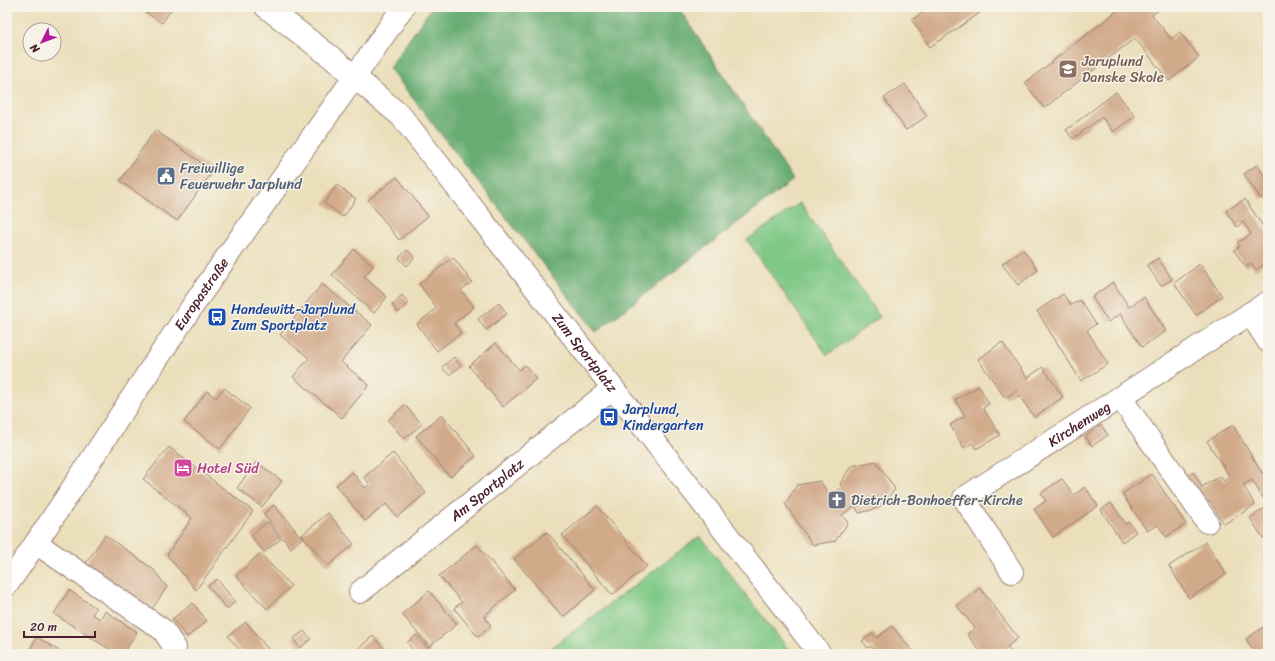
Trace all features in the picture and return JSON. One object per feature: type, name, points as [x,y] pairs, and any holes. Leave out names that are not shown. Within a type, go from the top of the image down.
[{"type":"street","name":"Zum Sportplatz","points":[[266,7],[356,77],[401,116],[820,654]]},
{"type":"street","name":"Europastraße","points":[[7,585],[196,300],[356,77],[403,7]]},
{"type":"street","points":[[1259,308],[1268,341]]},
{"type":"street","name":"Kirchenweg","points":[[1012,572],[964,498],[1259,308]]},
{"type":"street","name":"Am Sportplatz","points":[[360,592],[613,388]]},
{"type":"street","points":[[1120,397],[1207,522]]},
{"type":"street","points":[[36,543],[163,630],[176,648],[173,654]]},
{"type":"green space","points":[[432,7],[678,7],[793,180],[596,332],[389,68]]},
{"type":"green space","points":[[800,203],[880,317],[827,355],[747,240]]},
{"type":"green space","points":[[700,536],[792,654],[543,654]]},
{"type":"building","points":[[137,7],[173,7],[162,23]]},
{"type":"building","points":[[931,7],[976,7],[980,13],[930,47],[912,20]]},
{"type":"building","name":"Jaruplund Danske Skole","points":[[1122,7],[1159,7],[1160,9],[1152,15],[1171,39],[1180,32],[1199,57],[1169,81],[1135,38],[1044,108],[1025,83]]},
{"type":"building","points":[[905,84],[927,116],[906,130],[884,98]]},
{"type":"building","points":[[1116,92],[1135,116],[1113,132],[1102,117],[1073,139],[1066,130]]},
{"type":"building","name":"Freiwillige Feuerwehr Jarplund","points":[[155,130],[213,171],[177,221],[120,181]]},
{"type":"building","points":[[1257,165],[1268,181],[1268,195],[1261,199],[1244,174]]},
{"type":"building","points":[[397,177],[428,216],[399,240],[368,200]]},
{"type":"building","points":[[337,185],[356,199],[343,217],[324,203]]},
{"type":"building","points":[[1245,199],[1268,234],[1268,262],[1255,270],[1251,264],[1246,267],[1234,250],[1240,246],[1237,243],[1251,234],[1243,222],[1237,227],[1226,211]]},
{"type":"building","points":[[354,249],[373,266],[364,277],[387,297],[374,313],[332,275]]},
{"type":"building","points":[[1023,249],[1038,270],[1018,285],[1002,264]]},
{"type":"building","points":[[407,250],[415,257],[407,266],[399,258]]},
{"type":"building","points":[[453,257],[472,282],[461,290],[474,307],[454,323],[461,333],[437,351],[417,324],[437,308],[419,284]]},
{"type":"building","points":[[1158,258],[1172,279],[1161,286],[1147,265]]},
{"type":"building","points":[[1200,264],[1222,296],[1196,315],[1174,283]]},
{"type":"building","points":[[1113,282],[1129,307],[1144,297],[1166,331],[1142,347],[1120,314],[1108,322],[1092,297]]},
{"type":"building","points":[[322,284],[372,325],[341,362],[369,385],[342,418],[293,377],[309,358],[280,335]]},
{"type":"building","points":[[1063,294],[1071,305],[1080,300],[1096,324],[1087,330],[1108,364],[1081,381],[1037,311]]},
{"type":"building","points":[[402,295],[409,303],[398,313],[392,304]]},
{"type":"building","points":[[499,303],[507,314],[486,330],[478,319]]},
{"type":"building","points":[[1002,342],[1027,378],[1043,367],[1063,397],[1034,417],[1016,391],[1005,398],[978,359]]},
{"type":"building","points":[[496,343],[519,370],[525,365],[537,378],[503,407],[469,366]]},
{"type":"building","points":[[454,357],[461,366],[449,375],[442,367]]},
{"type":"building","points":[[979,386],[989,404],[983,408],[1000,435],[976,449],[972,443],[964,448],[950,425],[965,416],[955,400]]},
{"type":"building","points":[[224,388],[250,408],[220,449],[184,422],[207,391],[216,398]]},
{"type":"building","points":[[405,405],[422,424],[404,439],[388,420]]},
{"type":"building","points":[[442,415],[476,456],[450,477],[416,436]]},
{"type":"building","points":[[1101,425],[1108,435],[1092,446],[1085,436]]},
{"type":"building","points":[[1233,425],[1262,473],[1265,471],[1268,475],[1268,506],[1252,480],[1243,485],[1255,505],[1224,524],[1210,501],[1201,507],[1184,478],[1193,472],[1202,487],[1220,476],[1224,481],[1230,477],[1207,441]]},
{"type":"building","points":[[169,447],[253,511],[196,590],[167,555],[192,518],[143,479]]},
{"type":"building","points":[[393,453],[426,493],[397,517],[386,504],[365,521],[336,485],[352,472],[365,488],[370,484],[364,477]]},
{"type":"building","name":"Dietrich-Bonhoeffer-Kirche","points":[[876,461],[895,489],[879,508],[859,513],[855,506],[842,515],[848,523],[835,541],[813,545],[785,504],[797,485],[820,481],[830,495],[842,487],[840,484],[851,466]]},
{"type":"building","points":[[256,462],[282,481],[262,507],[237,488]]},
{"type":"building","points":[[1152,474],[1186,524],[1166,537],[1158,525],[1147,531],[1122,494]]},
{"type":"building","points":[[1062,479],[1074,495],[1085,487],[1098,506],[1053,537],[1034,509],[1046,501],[1041,493]]},
{"type":"building","points":[[1111,503],[1126,524],[1129,522],[1136,532],[1122,542],[1101,510]]},
{"type":"building","points":[[274,505],[302,538],[291,548],[263,514]]},
{"type":"building","points":[[597,506],[647,566],[612,595],[562,535]]},
{"type":"building","points":[[1268,506],[1268,535],[1263,538],[1250,518]]},
{"type":"building","points":[[328,513],[354,544],[328,566],[302,535]]},
{"type":"building","points":[[267,522],[281,539],[264,552],[251,536]]},
{"type":"building","points":[[547,532],[595,590],[563,617],[514,559]]},
{"type":"building","points":[[105,535],[153,569],[167,587],[150,612],[84,566]]},
{"type":"building","points":[[1206,542],[1226,574],[1189,598],[1169,566]]},
{"type":"building","points":[[477,545],[515,590],[484,616],[491,626],[478,637],[454,608],[462,602],[439,576]]},
{"type":"building","points":[[260,553],[291,586],[267,609],[236,576]]},
{"type":"building","points":[[217,579],[235,602],[227,609],[208,586]]},
{"type":"building","points":[[980,588],[1018,638],[1007,647],[1013,654],[982,654],[967,634],[975,628],[957,606]]},
{"type":"building","points":[[69,590],[96,608],[92,614],[100,619],[105,611],[137,632],[123,654],[117,654],[54,614]]},
{"type":"building","points":[[429,591],[457,624],[429,647],[402,614]]},
{"type":"building","points":[[193,603],[207,621],[187,637],[172,619]]},
{"type":"building","points":[[246,622],[272,654],[243,654],[228,636]]},
{"type":"building","points":[[1268,624],[1268,654],[1256,654],[1246,639]]},
{"type":"building","points":[[892,626],[915,654],[877,654],[871,646],[868,648],[862,641],[873,633],[877,638]]},
{"type":"building","points":[[304,631],[311,639],[300,648],[293,639]]},
{"type":"building","points":[[416,635],[432,654],[417,654],[407,643]]},
{"type":"building","points":[[373,636],[388,654],[352,654]]},
{"type":"building","points":[[37,637],[64,654],[27,654]]},
{"type":"place","name":"Jaruplund Danske Skole","points":[[1068,69]]},
{"type":"place","name":"Freiwillige Feuerwehr Jarplund","points":[[166,176]]},
{"type":"place","name":"Handewitt-Jarplund Zum Sportplatz","points":[[217,317]]},
{"type":"place","name":"Jarplund, Kindergarten","points":[[609,417]]},
{"type":"place","name":"Hotel Süd","points":[[183,468]]},
{"type":"place","name":"Dietrich-Bonhoeffer-Kirche","points":[[837,500]]}]
